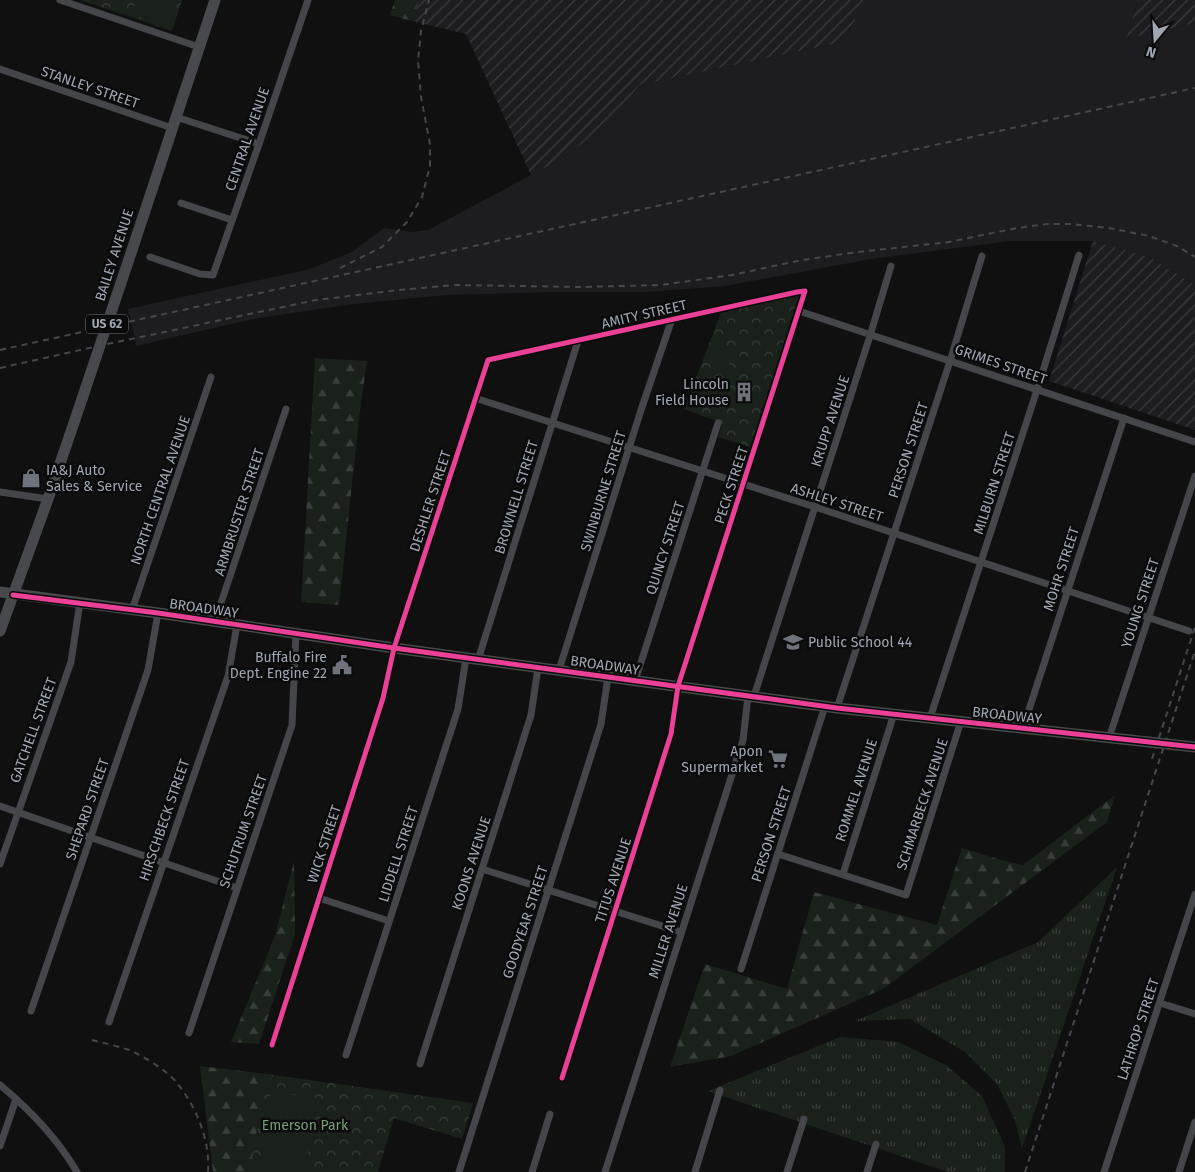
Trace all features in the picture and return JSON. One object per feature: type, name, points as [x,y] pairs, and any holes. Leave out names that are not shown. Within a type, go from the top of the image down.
[{"type":"main road","name":"BAILEY AVENUE","points":[[0,631],[48,499],[215,0]]},
{"type":"main road","name":"BROADWAY","points":[[0,592],[472,659],[838,708],[1109,738],[1194,745]]},
{"type":"street","points":[[60,0],[199,47]]},
{"type":"street","name":"CENTRAL AVENUE","points":[[150,257],[200,274],[213,275],[308,0]]},
{"type":"street","name":"STANLEY STREET","points":[[0,69],[174,122],[259,144]]},
{"type":"street","points":[[181,203],[232,220]]},
{"type":"street","name":"MILBURN STREET","points":[[930,718],[1079,255]]},
{"type":"street","name":"PERSON STREET","points":[[838,708],[982,256]]},
{"type":"street","name":"KRUPP AVENUE","points":[[751,696],[892,266]]},
{"type":"street","name":"PECK STREET","points":[[678,686],[805,291]]},
{"type":"street","name":"AMITY STREET","points":[[488,360],[805,291]]},
{"type":"street","name":"GRIMES STREET","points":[[798,311],[1195,442]]},
{"type":"street","name":"SWINBURNE STREET","points":[[559,670],[672,319]]},
{"type":"street","name":"BROWNELL STREET","points":[[472,659],[578,341]]},
{"type":"street","name":"DESHLER STREET","points":[[394,648],[488,360]]},
{"type":"street","name":"NORTH CENTRAL AVENUE","points":[[132,610],[211,377]]},
{"type":"street","name":"ASHLEY STREET","points":[[475,398],[814,507],[1189,631]]},
{"type":"street","name":"ARMBRUSTER STREET","points":[[214,621],[286,410]]},
{"type":"street","name":"MOHR STREET","points":[[1023,728],[1124,418]]},
{"type":"street","name":"QUINCY STREET","points":[[635,681],[718,423]]},
{"type":"street","name":"YOUNG STREET","points":[[1109,738],[1195,476]]},
{"type":"street","points":[[0,492],[48,499]]},
{"type":"street","name":"GATCHELL STREET","points":[[0,864],[71,662],[80,602]]},
{"type":"street","name":"SHEPARD STREET","points":[[31,1011],[148,670],[158,613]]},
{"type":"street","name":"HIRSCHBECK STREET","points":[[109,1022],[228,676],[236,625]]},
{"type":"street","name":"SCHUTRUM STREET","points":[[188,1033],[292,725],[296,633]]},
{"type":"street","name":"WICK STREET","points":[[272,1045],[383,698],[394,648]]},
{"type":"street","name":"LIDDELL STREET","points":[[346,1055],[458,709],[472,659]]},
{"type":"street","name":"KOONS AVENUE","points":[[420,1064],[531,715],[538,668]]},
{"type":"street","name":"GOODYEAR STREET","points":[[459,1172],[601,724],[608,677]]},
{"type":"street","name":"TITUS AVENUE","points":[[562,1078],[614,910],[672,734],[678,686]]},
{"type":"street","name":"MILLER AVENUE","points":[[605,1172],[742,740],[751,696]]},
{"type":"street","name":"PERSON STREET","points":[[741,969],[825,706]]},
{"type":"street","name":"ROMMEL AVENUE","points":[[843,874],[894,714]]},
{"type":"street","name":"SCHMARBECK AVENUE","points":[[843,874],[906,894],[962,721]]},
{"type":"street","points":[[0,806],[237,888]]},
{"type":"street","points":[[778,854],[843,874]]},
{"type":"street","points":[[482,869],[681,932]]},
{"type":"street","name":"LATHROP STREET","points":[[1104,1172],[1195,894]]},
{"type":"street","points":[[318,898],[389,921]]},
{"type":"street","points":[[1160,1003],[1195,1014]]},
{"type":"street","points":[[0,1085],[48,1131],[77,1172]]},
{"type":"street","points":[[694,1172],[720,1090]]},
{"type":"street","points":[[0,1146],[16,1099]]},
{"type":"street","points":[[532,1172],[550,1114]]},
{"type":"street","points":[[788,1172],[804,1119]]},
{"type":"street","points":[[1179,1172],[1195,1122]]},
{"type":"street","points":[[867,1172],[876,1144]]},
{"type":"shaded area","points":[[419,0],[866,0],[843,42],[639,85],[616,119],[559,160],[531,175],[466,34],[412,21]]},
{"type":"shaded area","points":[[866,0],[1138,0],[1126,39],[1195,23],[1195,286],[1149,257],[1093,241],[1010,241],[871,259],[725,286],[648,292],[447,295],[354,304],[253,319],[136,346],[128,309],[310,269],[352,252],[384,228],[412,232],[428,230],[559,160],[616,119],[639,85],[843,42]]},
{"type":"shaded area","points":[[1138,0],[1195,0],[1195,23],[1126,39]]},
{"type":"shaded area","points":[[1093,241],[1149,257],[1195,286],[1195,430],[1049,381]]},
{"type":"green space","points":[[80,0],[182,0],[172,31]]},
{"type":"green space","points":[[136,0],[178,0],[171,24],[167,26],[132,14]]},
{"type":"green space","points":[[395,0],[419,0],[412,21],[390,15]]},
{"type":"green space","points":[[799,295],[750,447],[718,437],[722,423],[684,409],[721,313]]},
{"type":"green space","points":[[709,348],[732,355],[728,369],[705,361]]},
{"type":"green space","points":[[315,358],[367,361],[339,605],[301,602]]},
{"type":"green space","points":[[1115,795],[1107,822],[883,989],[731,1056],[670,1067],[705,964],[787,989],[814,892],[937,925],[962,848],[1023,865]]},
{"type":"green space","points":[[294,861],[295,934],[259,1044],[231,1042],[275,936]]},
{"type":"green space","points":[[1117,867],[1022,1149],[1015,1120],[997,1084],[965,1052],[910,1019],[855,1021],[1038,942]]},
{"type":"green space","points":[[840,1037],[898,1042],[946,1065],[982,1096],[1005,1147],[1005,1172],[948,1172],[708,1091]]},
{"type":"green space","points":[[200,1066],[267,1074],[250,1172],[213,1172]]},
{"type":"green space","name":"Emerson Park","points":[[267,1074],[473,1103],[462,1139],[394,1118],[378,1172],[250,1172]]},
{"type":"green space","points":[[271,1092],[316,1098],[305,1172],[260,1172]]},
{"type":"railway","points":[[340,268],[382,247],[407,222],[422,197],[430,166],[430,144],[421,97],[418,61],[421,31],[429,0]]},
{"type":"railway","points":[[0,350],[1195,88]]},
{"type":"railway","points":[[0,368],[316,300],[455,285],[582,287],[661,285],[732,275],[802,260],[949,242],[1017,228],[1048,224],[1071,224],[1109,228],[1149,236],[1177,246],[1195,257]]},
{"type":"railway","points":[[1152,759],[1195,627]]},
{"type":"railway","points":[[1025,1172],[1195,651]]},
{"type":"railway","points":[[92,1040],[134,1052],[155,1064],[173,1079],[191,1103],[201,1125],[207,1148],[208,1172]]},
{"type":"cycle path","points":[[272,1045],[383,698],[394,648],[488,360],[805,291],[678,686],[671,734],[562,1078]]},
{"type":"cycle path","points":[[13,595],[158,613],[394,648],[837,708],[1195,747]]},
{"type":"place","name":"Lincoln Field House","points":[[744,392]]},
{"type":"place","name":"IA&J Auto Sales & Service","points":[[31,478]]},
{"type":"place","name":"Public School 44","points":[[793,642]]},
{"type":"place","name":"Buffalo Fire Dept. Engine 22","points":[[342,665]]},
{"type":"place","name":"Apon Supermarket","points":[[778,759]]}]
